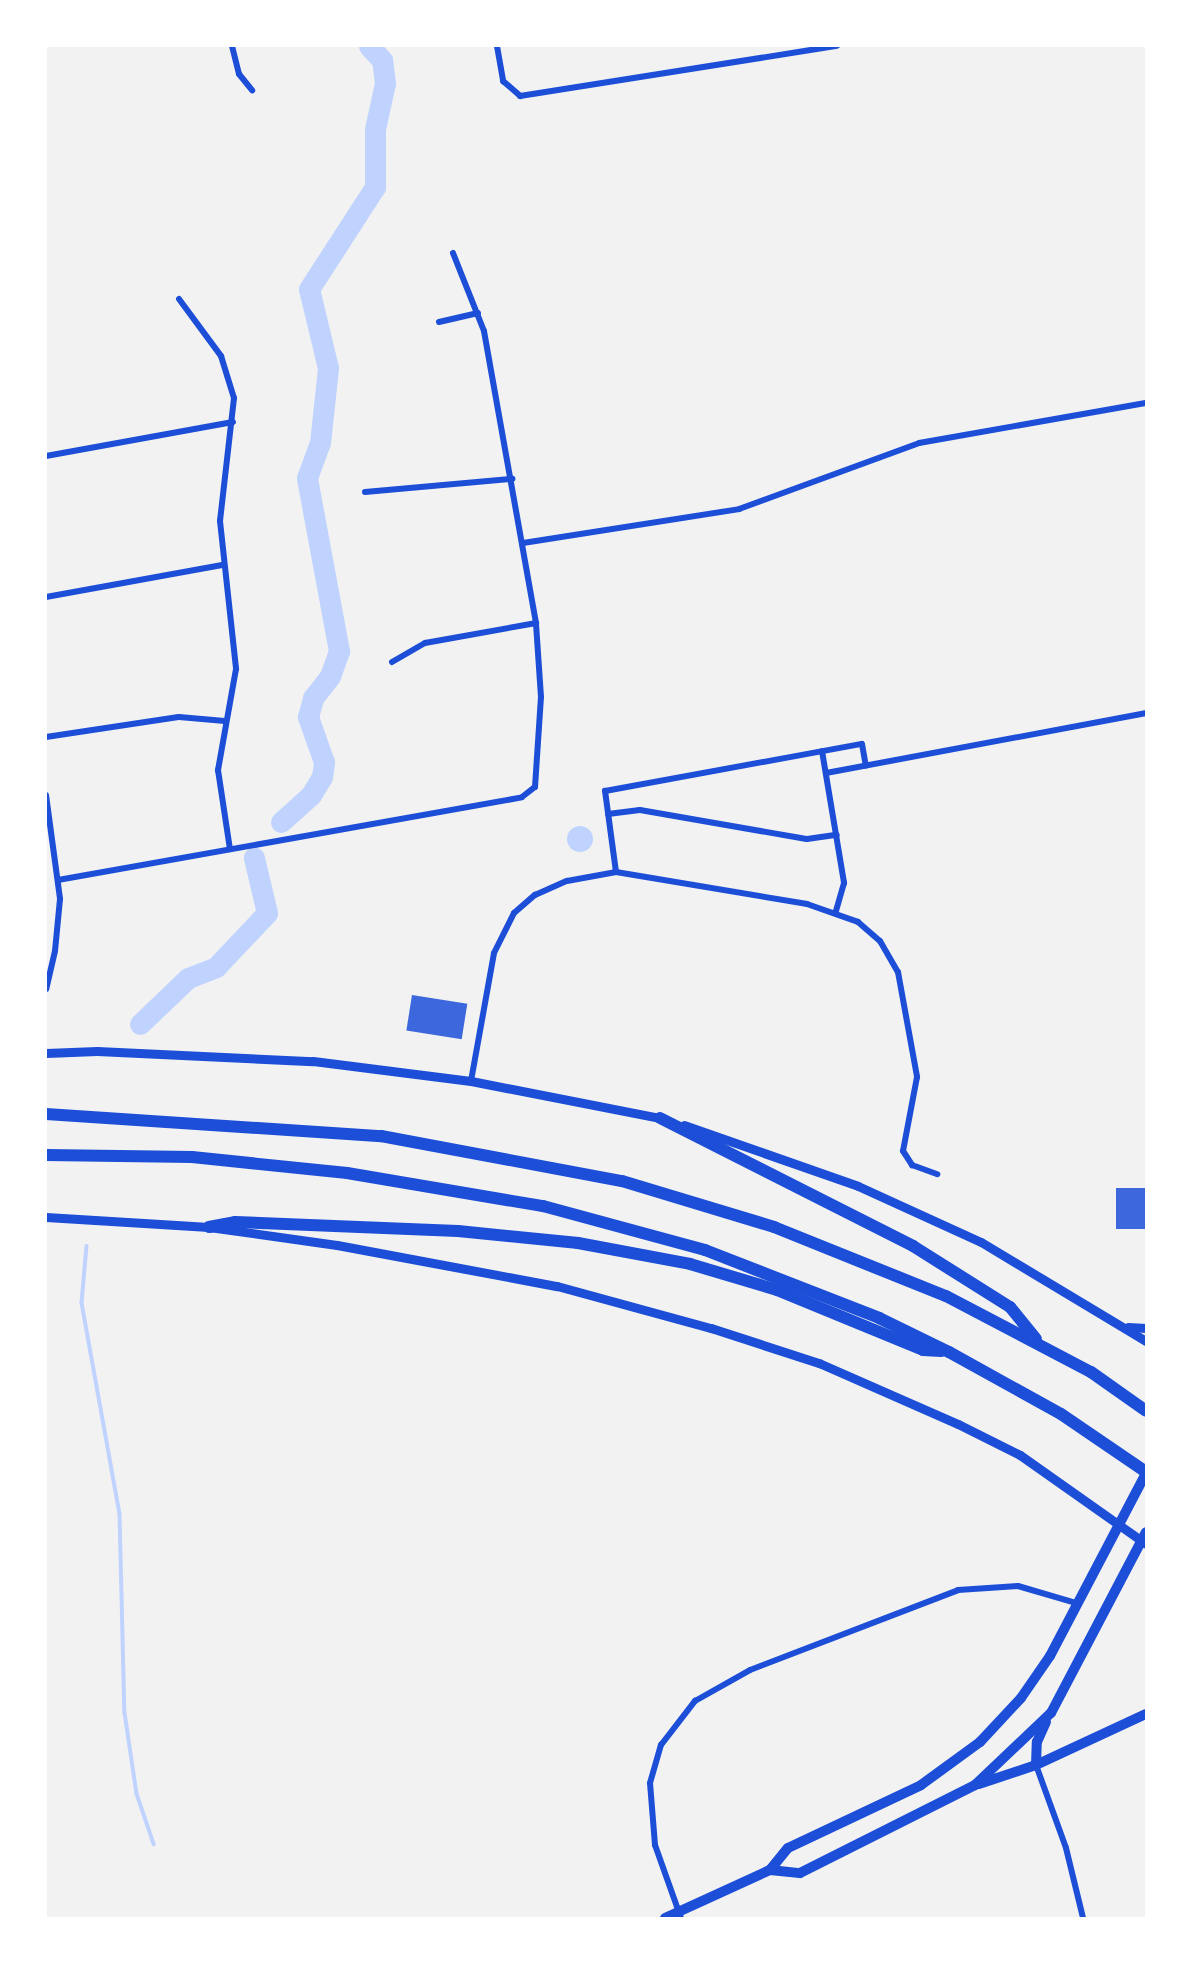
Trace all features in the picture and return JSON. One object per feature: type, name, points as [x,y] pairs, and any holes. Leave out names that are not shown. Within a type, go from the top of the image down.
[{"type":"highway","points":[[46,1114],[311,1128],[512,1157],[706,1205],[886,1269],[946,1296],[1040,1345],[1146,1411]]},
{"type":"highway","points":[[660,1118],[912,1246],[1010,1307],[1040,1345]]},
{"type":"highway","points":[[46,1155],[192,1157],[347,1173],[543,1206],[705,1250],[879,1318],[949,1352],[1061,1414],[1146,1472]]},
{"type":"highway","points":[[209,1227],[235,1222],[469,1231],[578,1242],[690,1264],[777,1290],[923,1350],[949,1352]]},
{"type":"main road","points":[[46,1053],[313,1061],[471,1081],[660,1118],[858,1186],[981,1242],[1128,1327],[1146,1341]]},
{"type":"main road","points":[[46,1217],[209,1227],[558,1286],[819,1363],[958,1424],[1020,1455],[1145,1538],[1040,1732],[1036,1765]]},
{"type":"main road","points":[[1128,1327],[1146,1328]]},
{"type":"main road","points":[[665,1919],[680,1915],[770,1870],[788,1848],[921,1785],[980,1742],[1021,1698],[1050,1656],[1146,1472]]},
{"type":"main road","points":[[975,1785],[1051,1713]]},
{"type":"main road","points":[[770,1870],[800,1873],[975,1785],[1036,1765],[1146,1714]]},
{"type":"street","points":[[232,46],[239,74],[252,90]]},
{"type":"street","points":[[497,46],[503,81],[514,93],[533,95],[837,46]]},
{"type":"street","points":[[58,880],[522,797],[532,790],[538,767],[541,697],[536,623],[512,479],[478,313],[453,253]]},
{"type":"street","points":[[179,299],[222,356],[234,398],[220,521],[222,565],[236,669],[218,770],[230,849]]},
{"type":"street","points":[[439,322],[478,313]]},
{"type":"street","points":[[523,543],[739,509],[919,443],[1146,402]]},
{"type":"street","points":[[46,456],[233,422]]},
{"type":"street","points":[[365,492],[512,479]]},
{"type":"street","points":[[46,597],[222,565]]},
{"type":"street","points":[[391,662],[425,643],[536,623]]},
{"type":"street","points":[[826,773],[1146,713]]},
{"type":"street","points":[[46,737],[179,717],[225,721]]},
{"type":"street","points":[[616,872],[605,791],[862,744],[866,766]]},
{"type":"street","points":[[822,751],[844,883],[836,911]]},
{"type":"street","points":[[46,796],[58,880],[59,920],[46,989]]},
{"type":"street","points":[[608,814],[640,810],[807,839],[837,835]]},
{"type":"street","points":[[471,1081],[494,953],[513,913],[551,887],[616,872],[836,911],[870,932],[898,972],[917,1077],[903,1150],[912,1166],[937,1174]]},
{"type":"street","points":[[680,1915],[655,1845],[650,1783],[661,1745],[695,1701],[750,1671],[958,1590],[1018,1586],[1076,1603]]},
{"type":"street","points":[[1036,1765],[1066,1848],[1083,1919]]},
{"type":"water","points":[[580,826],[589,830],[593,839],[589,848],[580,852],[571,848],[567,839],[571,830]]},
{"type":"building","points":[[412,995],[467,1004],[462,1039],[406,1031]]},
{"type":"building","points":[[1116,1188],[1146,1188],[1146,1229],[1116,1229]]},
{"type":"waterway","points":[[281,822],[311,795],[322,777],[324,762],[308,717],[313,698],[330,676],[339,651],[307,478],[320,443],[328,368],[309,289],[375,187],[375,129],[385,83],[382,60],[369,46]]},
{"type":"waterway","points":[[140,1024],[188,978],[216,967],[267,913],[254,858]]},
{"type":"waterway","points":[[87,1246],[82,1303],[120,1514],[125,1713],[137,1794],[154,1844]]}]
